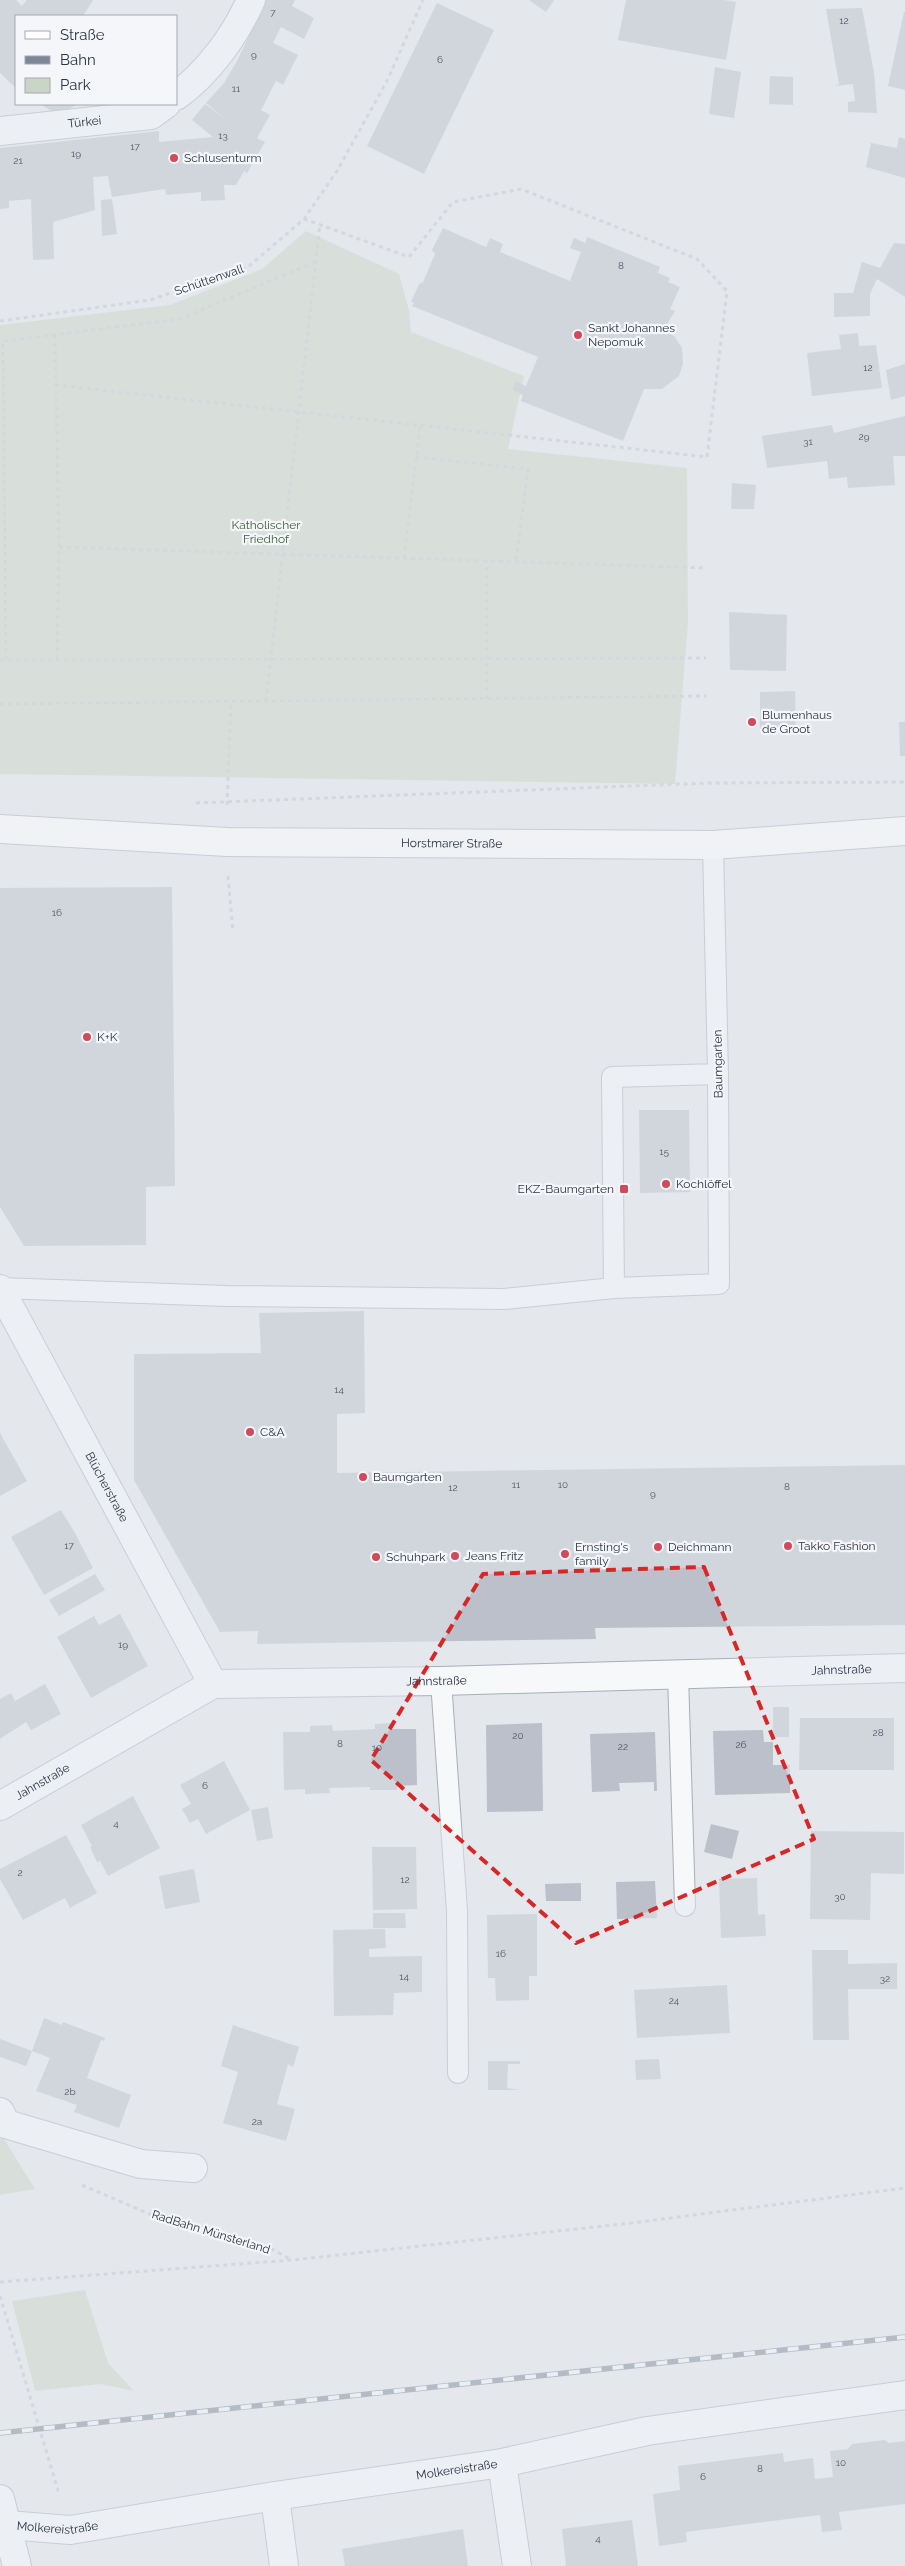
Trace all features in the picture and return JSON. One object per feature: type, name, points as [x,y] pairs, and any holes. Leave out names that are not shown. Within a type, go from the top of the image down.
[{"type":"main road","name":"Horstmarer Straße","points":[[0,828],[227,842],[713,845],[905,832]]},
{"type":"street","points":[[178,95],[197,81],[242,20],[251,0]]},
{"type":"street","name":"Türkei","points":[[2,128],[151,115],[165,105]]},
{"type":"street","name":"Blücherstraße","points":[[0,1289],[213,1684]]},
{"type":"street","name":"Jahnstraße","points":[[0,1806],[213,1684],[441,1681],[905,1668]]},
{"type":"street","points":[[0,2112],[6,2124],[141,2164],[193,2168]]},
{"type":"street","name":"Molkereistraße","points":[[4,2526],[70,2530],[276,2496],[502,2463],[647,2431],[905,2395]]},
{"type":"street","points":[[502,2463],[517,2566]]},
{"type":"street","points":[[276,2496],[284,2566]]},
{"type":"street","points":[[0,2499],[4,2526],[17,2566]]},
{"type":"lane","name":"Baumgarten","points":[[614,1288],[719,1284],[718,1074],[713,845]]},
{"type":"lane","points":[[0,1289],[226,1296],[504,1300],[614,1288],[612,1077],[718,1074]]},
{"type":"lane","points":[[678,1674],[685,1906]]},
{"type":"lane","points":[[441,1681],[457,1911],[458,2074]]},
{"type":"path","name":"Schüttenwall","points":[[0,322],[150,300],[248,267],[304,219],[337,171],[387,81],[423,0]]},
{"type":"path","points":[[55,385],[707,457],[727,291],[697,259],[521,189],[453,202],[409,258],[304,219]]},
{"type":"path","points":[[266,701],[320,224]]},
{"type":"path","points":[[6,660],[4,341],[180,319],[315,262]]},
{"type":"path","points":[[54,335],[59,547],[57,660]]},
{"type":"path","points":[[404,558],[420,426]]},
{"type":"path","points":[[416,458],[528,469],[516,561]]},
{"type":"path","points":[[59,547],[707,568]]},
{"type":"path","points":[[487,561],[487,699]]},
{"type":"path","points":[[0,660],[706,658]]},
{"type":"path","points":[[0,704],[706,696]]},
{"type":"path","points":[[227,803],[231,702]]},
{"type":"path","points":[[188,803],[708,783],[905,782]]},
{"type":"path","points":[[228,876],[233,932]]},
{"type":"path","name":"RadBahn Münsterland","points":[[74,2181],[161,2219],[266,2246],[292,2260]]},
{"type":"path","points":[[0,2282],[30,2282],[292,2260],[640,2222],[905,2188]]},
{"type":"path","points":[[0,2296],[70,2530]]},
{"type":"highlighted area","points":[[704,1567],[814,1839],[576,1943],[371,1760],[483,1574]]},
{"type":"green space","name":"Katholischer Friedhof","points":[[306,231],[399,274],[409,310],[411,332],[524,376],[508,449],[687,468],[688,623],[675,784],[0,774],[0,325],[170,305],[262,269]]},
{"type":"green space","points":[[0,2133],[2,2136],[35,2189],[0,2195]]},
{"type":"green space","points":[[85,2290],[108,2363],[134,2391],[100,2384],[35,2391],[12,2301]]},
{"type":"building","points":[[0,0],[16,0],[22,6],[27,0],[93,0],[84,15],[15,15],[15,87],[0,73]]},
{"type":"building","points":[[266,0],[295,0],[292,6],[314,18],[304,39],[281,27],[273,43],[298,55],[283,85],[276,81],[261,110],[270,115],[257,138],[265,142],[247,173],[244,171],[236,185],[224,185],[225,200],[201,201],[201,192],[166,195],[165,189],[112,197],[108,176],[93,177],[95,210],[53,222],[54,259],[33,260],[31,199],[9,201],[9,208],[0,209],[0,148],[159,131],[159,142],[213,137],[192,120],[205,104],[224,118],[206,103],[224,83],[237,61]]},
{"type":"building","points":[[529,0],[554,0],[546,12]]},
{"type":"building","points":[[626,0],[724,0],[736,2],[726,60],[618,40]]},
{"type":"building","points":[[437,3],[494,30],[424,174],[367,146]]},
{"type":"building","points":[[862,8],[874,73],[877,113],[848,112],[848,102],[855,101],[853,84],[835,86],[839,84],[826,9]]},
{"type":"building","points":[[905,12],[905,90],[888,86]]},
{"type":"building","points":[[715,67],[741,72],[734,118],[709,114]]},
{"type":"building","points":[[770,76],[793,77],[793,105],[769,104]]},
{"type":"building","points":[[42,105],[76,105],[57,115]]},
{"type":"building","points":[[899,137],[905,139],[905,178],[866,167],[871,143],[897,148]]},
{"type":"building","points":[[112,199],[117,234],[102,236],[101,200]]},
{"type":"building","name":"Sankt Johannes Nepomuk","points":[[443,228],[486,247],[490,238],[503,244],[500,252],[570,281],[581,252],[570,248],[574,238],[585,243],[587,237],[660,267],[658,273],[670,278],[668,282],[680,287],[670,309],[675,311],[665,328],[669,329],[668,332],[674,336],[682,348],[683,364],[679,376],[662,389],[644,389],[623,441],[521,401],[523,395],[512,390],[516,381],[526,386],[538,357],[412,306],[414,302],[411,302],[419,284],[423,282],[435,254],[432,250]]},
{"type":"building","points":[[894,243],[905,244],[905,297],[877,279],[870,294],[870,316],[834,317],[834,293],[853,293],[862,262],[880,268]]},
{"type":"building","points":[[858,333],[859,346],[876,345],[882,388],[812,396],[807,353],[841,349],[839,335]]},
{"type":"building","points":[[905,364],[905,396],[891,400],[886,370]]},
{"type":"building","points":[[905,416],[905,456],[893,456],[895,485],[848,488],[847,477],[829,479],[827,461],[767,468],[762,436],[832,425],[834,433]]},
{"type":"building","points":[[732,483],[756,485],[754,509],[731,509]]},
{"type":"building","points":[[729,612],[787,615],[786,671],[730,670]]},
{"type":"building","points":[[795,691],[796,729],[760,730],[760,692]]},
{"type":"building","points":[[899,722],[905,722],[905,756],[900,756]]},
{"type":"building","name":"K+K","points":[[172,887],[175,1186],[146,1187],[146,1245],[24,1246],[0,1207],[0,888]]},
{"type":"building","points":[[639,1110],[689,1110],[690,1192],[640,1193]]},
{"type":"building","name":"Baumgarten","points":[[364,1311],[365,1413],[337,1414],[337,1473],[905,1465],[905,1625],[595,1628],[596,1639],[257,1644],[258,1631],[220,1632],[134,1480],[134,1354],[261,1353],[259,1313]]},
{"type":"building","points":[[0,1433],[27,1481],[0,1496]]},
{"type":"building","points":[[61,1510],[93,1568],[44,1595],[11,1537]]},
{"type":"building","points":[[95,1574],[105,1590],[59,1616],[49,1600]]},
{"type":"building","points":[[120,1614],[148,1666],[91,1698],[57,1637],[94,1616],[99,1625]]},
{"type":"building","points":[[45,1684],[61,1714],[31,1730],[26,1722],[0,1739],[0,1699],[11,1693],[15,1701]]},
{"type":"building","points":[[773,1707],[789,1707],[789,1737],[773,1737]]},
{"type":"building","points":[[800,1718],[894,1718],[894,1770],[799,1770]]},
{"type":"building","points":[[390,1723],[390,1729],[416,1729],[417,1785],[397,1786],[397,1790],[370,1790],[370,1787],[329,1788],[330,1793],[305,1794],[305,1789],[284,1790],[283,1732],[310,1732],[310,1726],[332,1725],[333,1731],[375,1729],[375,1724]]},
{"type":"building","points":[[542,1723],[543,1811],[487,1812],[486,1725]]},
{"type":"building","points":[[763,1730],[764,1742],[773,1742],[773,1765],[790,1765],[790,1793],[715,1795],[713,1731]]},
{"type":"building","points":[[655,1732],[657,1791],[654,1791],[654,1782],[619,1783],[620,1791],[592,1792],[590,1734]]},
{"type":"building","points":[[224,1761],[250,1810],[206,1834],[198,1819],[190,1823],[182,1809],[191,1804],[180,1785]]},
{"type":"building","points":[[133,1796],[160,1848],[108,1876],[100,1861],[97,1862],[90,1847],[92,1846],[81,1825]]},
{"type":"building","points":[[268,1807],[273,1838],[257,1841],[251,1810]]},
{"type":"building","points":[[711,1824],[739,1831],[732,1859],[704,1852]]},
{"type":"building","points":[[811,1831],[904,1832],[904,1874],[871,1873],[870,1920],[810,1919]]},
{"type":"building","points":[[66,1835],[97,1893],[70,1908],[65,1898],[23,1920],[0,1879],[0,1869]]},
{"type":"building","points":[[372,1847],[416,1847],[417,1909],[373,1910]]},
{"type":"building","points":[[194,1869],[200,1902],[165,1909],[159,1876]]},
{"type":"building","points":[[757,1878],[758,1915],[765,1914],[766,1936],[721,1938],[719,1879]]},
{"type":"building","points":[[655,1881],[657,1918],[617,1919],[616,1882]]},
{"type":"building","points":[[581,1883],[581,1901],[546,1901],[545,1884]]},
{"type":"building","points":[[373,1913],[405,1913],[406,1928],[373,1928]]},
{"type":"building","points":[[537,1914],[537,1976],[529,1976],[529,2000],[496,2001],[495,1978],[488,1978],[487,1915]]},
{"type":"building","points":[[385,1929],[386,1948],[369,1949],[369,1957],[422,1956],[422,1992],[394,1993],[393,2015],[334,2016],[333,1930]]},
{"type":"building","points":[[812,1950],[848,1950],[848,1964],[897,1963],[897,1989],[848,1989],[849,2040],[813,2040]]},
{"type":"building","points":[[727,1985],[730,2033],[637,2038],[634,1990]]},
{"type":"building","points":[[44,2018],[62,2025],[63,2022],[105,2038],[104,2041],[101,2040],[87,2078],[131,2095],[119,2128],[74,2112],[77,2105],[36,2091],[50,2058],[32,2051]]},
{"type":"building","points":[[233,2025],[299,2047],[293,2067],[288,2064],[277,2104],[295,2109],[286,2141],[223,2123],[238,2072],[221,2066]]},
{"type":"building","points":[[0,2039],[32,2051],[26,2066],[0,2057]]},
{"type":"building","points":[[659,2059],[661,2079],[636,2080],[635,2060]]},
{"type":"building","points":[[488,2061],[520,2061],[520,2064],[508,2064],[507,2088],[520,2090],[488,2090]]},
{"type":"building","points":[[885,2440],[889,2443],[905,2441],[905,2504],[839,2512],[842,2530],[822,2532],[820,2515],[686,2532],[687,2542],[659,2546],[653,2494],[680,2490],[678,2466],[783,2453],[784,2462],[813,2458],[815,2479],[833,2477],[830,2451],[848,2449],[852,2444]]},
{"type":"building","points":[[632,2520],[638,2566],[566,2566],[562,2529]]},
{"type":"building","points":[[463,2529],[468,2566],[345,2566],[342,2549]]},
{"type":"railway","points":[[0,2433],[905,2337]]},
{"type":"place","name":"Schlusenturm","points":[[174,158]]},
{"type":"place","name":"Sankt Johannes Nepomuk","points":[[578,335]]},
{"type":"place","name":"Blumenhaus de Groot","points":[[752,722]]},
{"type":"place","name":"K+K","points":[[87,1037]]},
{"type":"place","name":"Kochlöffel","points":[[666,1184]]},
{"type":"place","name":"EKZ-Baumgarten","points":[[624,1189]]},
{"type":"place","name":"C&A","points":[[250,1432]]},
{"type":"place","name":"Baumgarten","points":[[363,1477]]},
{"type":"place","name":"Takko Fashion","points":[[788,1546]]},
{"type":"place","name":"Deichmann","points":[[658,1547]]},
{"type":"place","name":"Ernsting's family","points":[[565,1554]]},
{"type":"place","name":"Jeans Fritz","points":[[455,1556]]},
{"type":"place","name":"Schuhpark","points":[[376,1557]]}]
